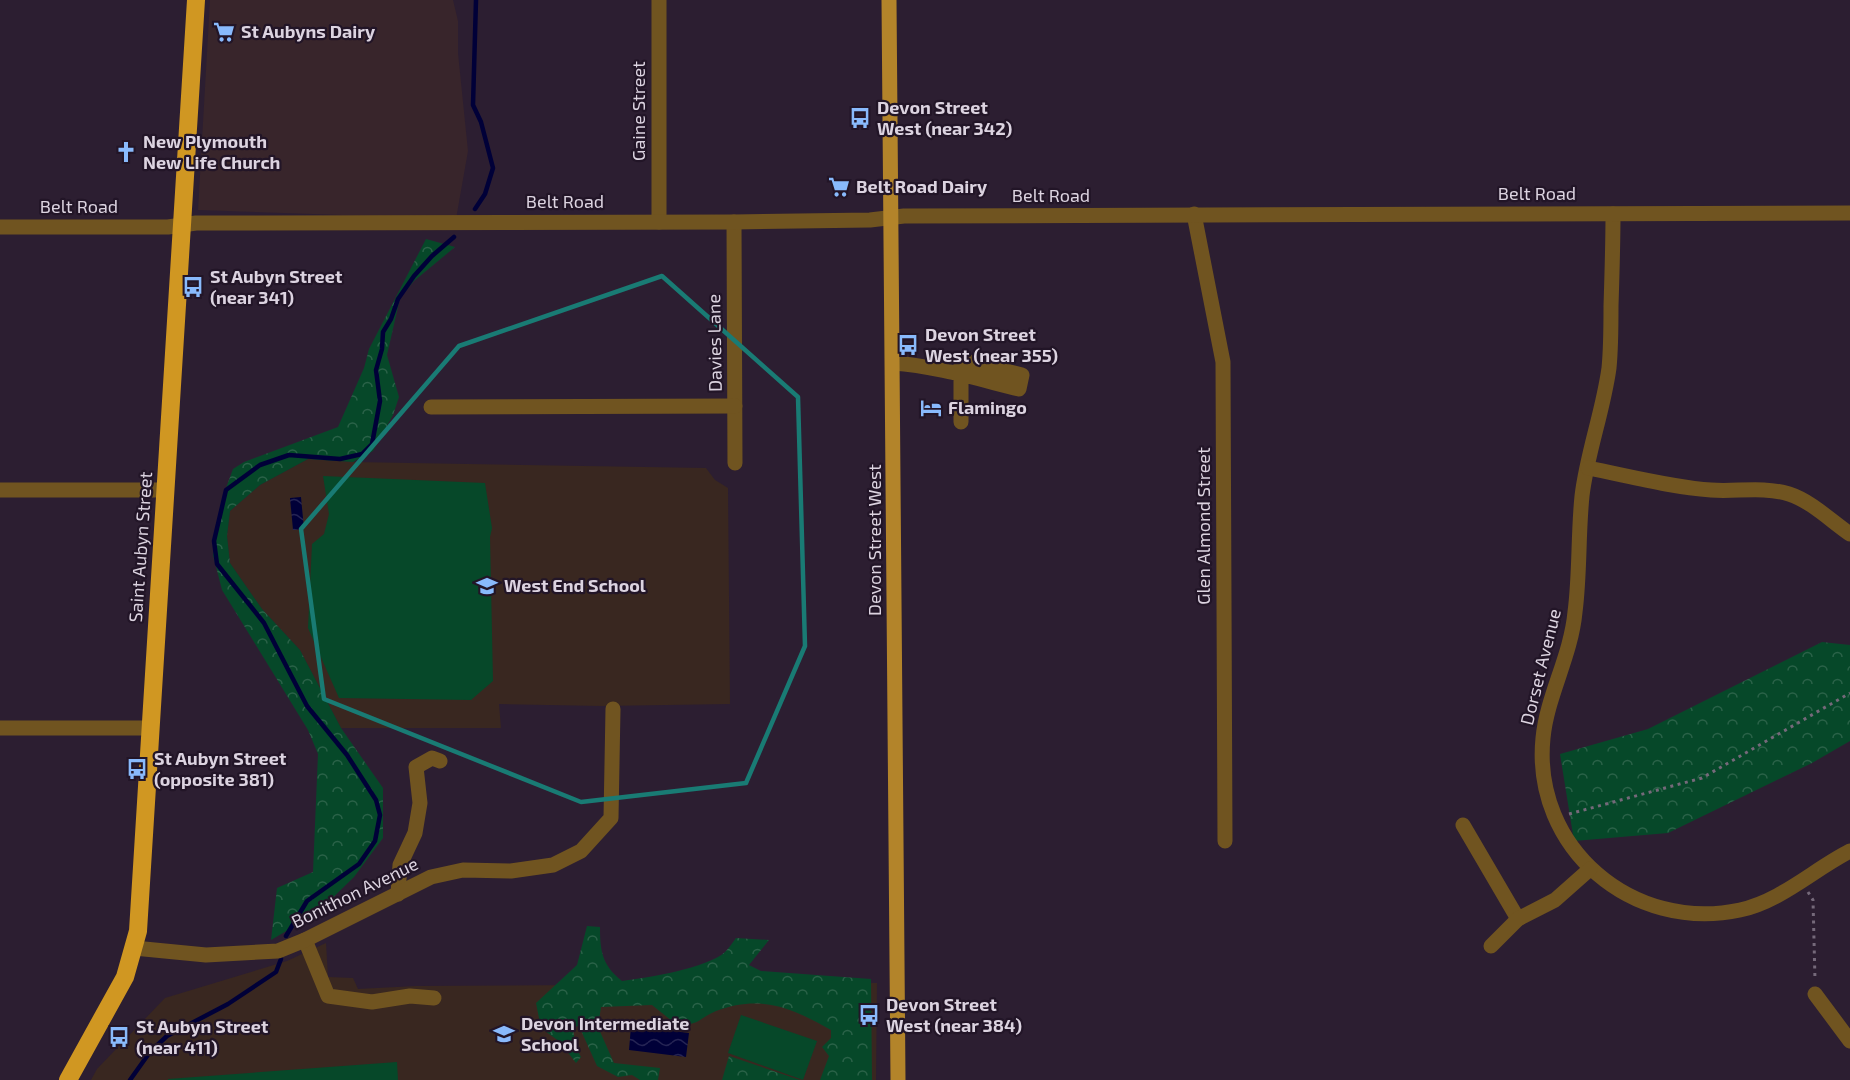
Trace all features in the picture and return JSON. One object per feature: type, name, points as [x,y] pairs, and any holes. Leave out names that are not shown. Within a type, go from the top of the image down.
[{"type":"highway","name":"Saint Aubyn Street","points":[[68,1080],[117,993],[134,948],[143,871],[196,0]]},
{"type":"main road","name":"Devon Street West","points":[[889,0],[898,1080]]},
{"type":"street","name":"Gaine Street","points":[[659,0],[659,222]]},
{"type":"street","name":"Belt Road","points":[[0,227],[734,222],[858,220],[915,216],[1850,213]]},
{"type":"street","name":"Glen Almond Street","points":[[1194,214],[1223,362],[1225,841]]},
{"type":"street","name":"Dorset Avenue","points":[[1612,214],[1609,367],[1582,494],[1573,631],[1547,717],[1543,738],[1547,792],[1556,818],[1572,847],[1590,869],[1618,890],[1638,900],[1674,912],[1718,914],[1762,903],[1850,851]]},
{"type":"street","name":"Davies Lane","points":[[734,222],[735,464]]},
{"type":"street","points":[[893,363],[911,364],[960,375],[962,422]]},
{"type":"street","points":[[431,407],[735,406]]},
{"type":"street","points":[[1588,468],[1688,488],[1713,491],[1767,489],[1790,494],[1808,503],[1850,534]]},
{"type":"street","points":[[0,490],[166,490]]},
{"type":"street","name":"Bonithon Avenue","points":[[134,948],[206,955],[278,951],[305,940],[431,877],[463,870],[511,871],[553,865],[581,851],[611,818],[613,709]]},
{"type":"street","points":[[0,728],[151,728]]},
{"type":"street","points":[[398,894],[400,865],[415,833],[420,803],[416,767],[432,758],[440,761]]},
{"type":"street","points":[[1463,825],[1518,919]]},
{"type":"street","points":[[1491,946],[1518,919],[1555,900],[1590,869]]},
{"type":"street","points":[[305,940],[328,996],[372,1002],[410,996],[434,998]]},
{"type":"street","points":[[1815,994],[1850,1041]]},
{"type":"path","points":[[1556,818],[1702,778],[1850,693]]},
{"type":"path","points":[[1802,881],[1813,900],[1815,994]]},
{"type":"highlighted area","points":[[662,276],[798,397],[805,646],[746,783],[581,802],[324,699],[301,529],[459,346]]},
{"type":"shaded area","points":[[210,0],[453,0],[458,21],[458,53],[468,151],[456,219],[198,210]]},
{"type":"shaded area","name":"West End School","points":[[308,459],[353,462],[706,468],[715,480],[728,488],[730,704],[602,706],[499,704],[501,728],[341,728],[300,650],[262,609],[230,563],[227,536],[230,511],[260,485]]},
{"type":"shaded area","name":"Devon Intermediate School","points":[[326,943],[328,977],[353,978],[358,989],[416,986],[877,983],[876,1080],[91,1080],[97,1069],[165,998],[287,961]]},
{"type":"green space","points":[[426,239],[455,247],[414,281],[400,298],[387,355],[399,397],[393,415],[373,451],[353,462],[308,459],[260,485],[230,511],[227,536],[230,563],[262,609],[300,650],[341,728],[383,788],[383,838],[354,877],[317,913],[271,940],[277,888],[313,872],[318,754],[308,730],[222,590],[213,555],[226,488],[233,469],[244,462],[338,427],[364,368],[369,349]]},
{"type":"green space","points":[[323,476],[485,483],[492,528],[490,537],[493,681],[471,700],[339,698],[308,628],[312,544],[324,534],[329,514]]},
{"type":"green space","points":[[1822,642],[1850,645],[1850,741],[1812,763],[1668,833],[1574,841],[1560,754],[1648,729]]},
{"type":"green space","points":[[587,926],[600,927],[606,963],[622,981],[705,963],[725,952],[736,938],[769,940],[749,965],[761,971],[871,979],[872,1080],[820,1080],[829,1056],[822,1047],[831,1038],[831,1030],[803,1015],[762,1004],[732,1006],[716,1011],[695,1023],[685,1025],[677,1025],[652,1005],[601,1007],[598,1027],[614,1063],[660,1068],[658,1080],[640,1080],[632,1075],[618,1077],[597,1066],[579,1026],[573,1027],[575,1046],[581,1057],[576,1063],[560,1042],[541,1028],[536,1003],[577,965]]},
{"type":"green space","points":[[741,1015],[817,1041],[803,1080],[728,1053]]},
{"type":"green space","points":[[729,1056],[800,1080],[722,1080]]},
{"type":"green space","points":[[397,1062],[398,1080],[168,1080],[168,1079]]},
{"type":"water","points":[[301,497],[304,529],[293,530],[290,498]]},
{"type":"water","points":[[631,1026],[689,1033],[686,1057],[629,1050]]},
{"type":"waterway","points":[[475,209],[485,194],[493,168],[481,122],[473,105],[476,0]]},
{"type":"waterway","points":[[286,936],[307,901],[359,864],[375,841],[380,815],[376,800],[347,755],[307,706],[264,623],[217,564],[214,541],[226,490],[260,465],[289,455],[340,459],[362,454],[372,444],[380,401],[376,370],[382,349],[383,332],[391,319],[398,299],[414,276],[454,237]]},
{"type":"waterway","points":[[130,1080],[150,1052],[167,1036],[228,1004],[276,972],[281,959]]},
{"type":"place","name":"St Aubyns Dairy","points":[[224,32]]},
{"type":"place","name":"Devon Street West (near 342)","points":[[860,118]]},
{"type":"place","name":"New Plymouth New Life Church","points":[[126,152]]},
{"type":"place","name":"Belt Road Dairy","points":[[839,187]]},
{"type":"place","name":"St Aubyn Street (near 341)","points":[[193,287]]},
{"type":"place","name":"Devon Street West (near 355)","points":[[908,345]]},
{"type":"place","name":"Flamingo","points":[[931,408]]},
{"type":"place","name":"West End School","points":[[487,586]]},
{"type":"place","name":"St Aubyn Street (opposite 381)","points":[[137,769]]},
{"type":"place","name":"Devon Street West (near 384)","points":[[869,1015]]},
{"type":"place","name":"Devon Intermediate School","points":[[504,1034]]},
{"type":"place","name":"St Aubyn Street (near 411)","points":[[119,1037]]}]
